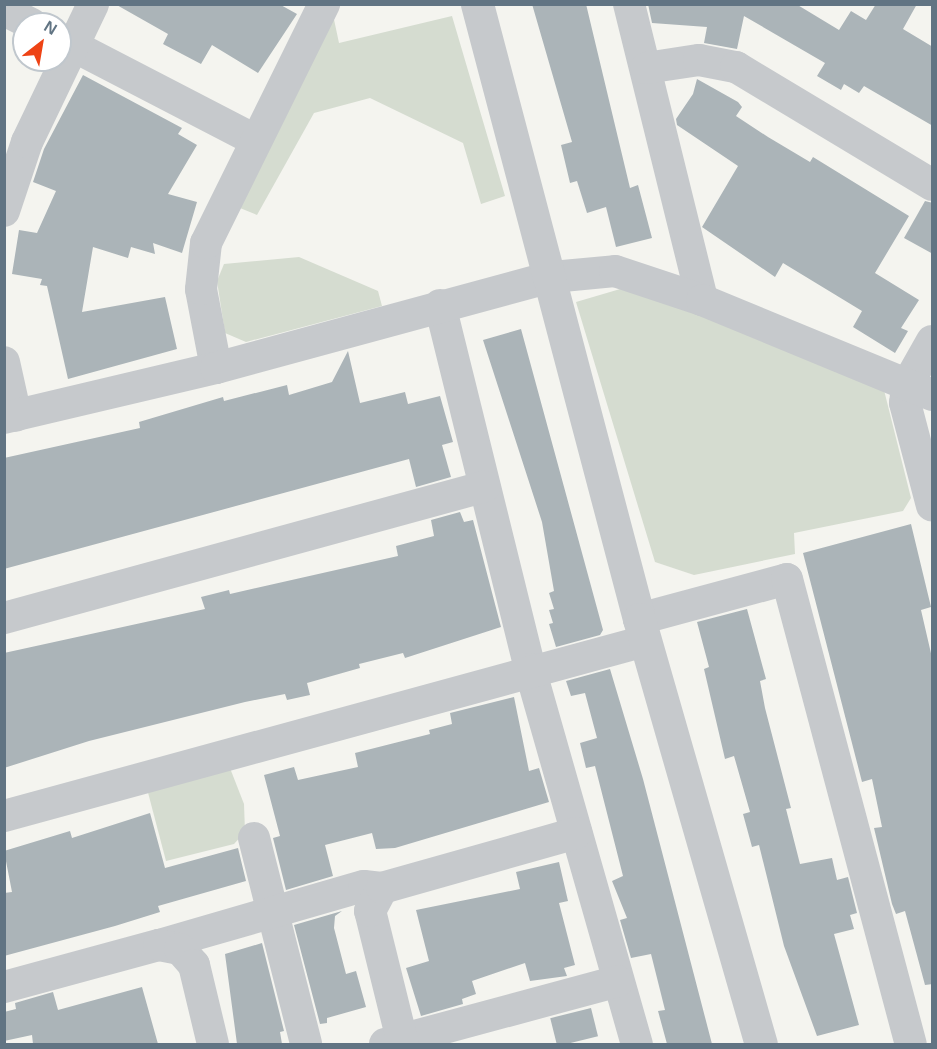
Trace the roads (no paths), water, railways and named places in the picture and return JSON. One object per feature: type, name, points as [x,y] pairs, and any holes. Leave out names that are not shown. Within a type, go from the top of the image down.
[{"type":"street","points":[[72,34],[93,4]]},
{"type":"street","points":[[216,368],[201,290],[206,243],[324,4]]},
{"type":"street","points":[[477,4],[552,277],[642,630],[761,1044]]},
{"type":"street","points":[[629,4],[702,300]]},
{"type":"street","points":[[72,45],[255,140]]},
{"type":"street","points":[[646,68],[699,60],[736,67],[933,185]]},
{"type":"street","points":[[4,211],[27,142],[54,72]]},
{"type":"street","points":[[4,362],[10,417],[216,368],[440,305],[552,277],[615,271],[702,300],[920,390]]},
{"type":"street","points":[[440,305],[530,669],[637,1044]]},
{"type":"street","points":[[933,342],[920,390],[905,403],[933,506]]},
{"type":"street","points":[[4,618],[484,487]]},
{"type":"street","points":[[4,816],[530,669],[787,579],[911,1044]]},
{"type":"street","points":[[4,987],[159,945],[272,910],[364,886],[382,888],[576,833]]},
{"type":"street","points":[[254,837],[306,1044]]},
{"type":"street","points":[[382,888],[370,911],[397,1043],[618,981]]},
{"type":"street","points":[[159,945],[180,949],[194,965],[213,1044]]}]
